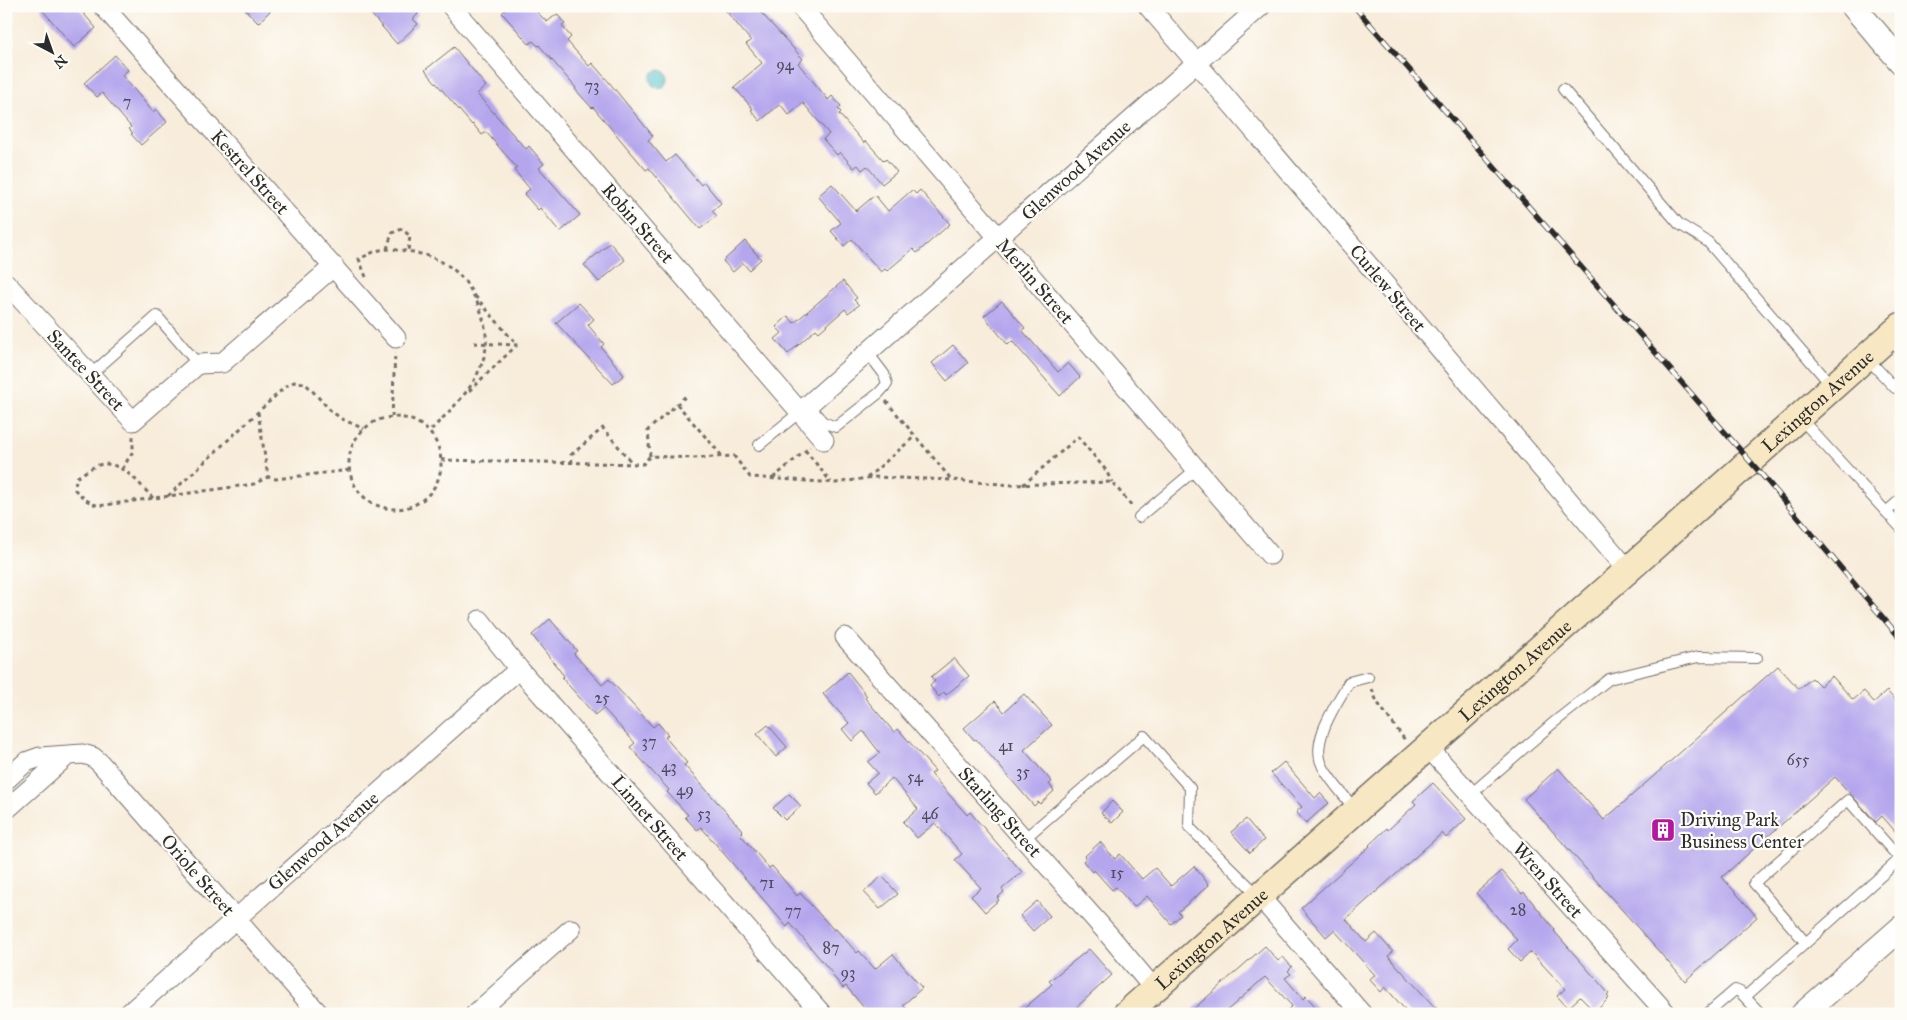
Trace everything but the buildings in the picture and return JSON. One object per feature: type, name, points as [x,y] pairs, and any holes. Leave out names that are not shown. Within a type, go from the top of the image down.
[{"type":"main road","name":"Lexington Avenue","points":[[1126,1014],[1866,357],[1897,338]]},
{"type":"street","name":"Kestrel Street","points":[[103,6],[396,338]]},
{"type":"street","name":"Robin Street","points":[[451,6],[804,409],[824,440]]},
{"type":"street","name":"Merlin Street","points":[[800,6],[1270,555]]},
{"type":"street","name":"Curlew Street","points":[[1148,6],[1628,570]]},
{"type":"street","name":"Glenwood Avenue","points":[[804,409],[1261,6]]},
{"type":"street","points":[[1853,6],[1901,62]]},
{"type":"street","points":[[198,364],[222,363],[334,266]]},
{"type":"street","name":"Santee Street","points":[[6,283],[133,421],[198,364]]},
{"type":"street","name":"Linnet Street","points":[[480,620],[519,669],[822,1014]]},
{"type":"street","name":"Starling Street","points":[[845,637],[1154,989]]},
{"type":"street","name":"Glenwood Avenue","points":[[128,1014],[519,669]]},
{"type":"street","name":"Wren Street","points":[[1423,752],[1471,794],[1667,1014]]},
{"type":"street","name":"Oriole Street","points":[[6,780],[30,760],[88,755],[100,763],[320,1014]]},
{"type":"street","points":[[6,810],[68,756]]},
{"type":"street","points":[[1259,896],[1362,1014]]},
{"type":"street","points":[[1803,1014],[1901,928]]},
{"type":"street","points":[[475,1014],[570,929]]},
{"type":"lane","points":[[1564,89],[1679,224],[1708,242],[1832,387]]},
{"type":"lane","points":[[90,375],[157,316],[198,364]]},
{"type":"lane","points":[[759,445],[804,409],[823,422],[836,427],[879,393],[886,384],[884,374],[868,352]]},
{"type":"lane","points":[[1866,357],[1895,388],[1901,383]]},
{"type":"lane","points":[[1799,417],[1901,528]]},
{"type":"lane","points":[[1140,517],[1196,469]]},
{"type":"lane","points":[[1886,512],[1901,499]]},
{"type":"lane","points":[[1471,794],[1552,724],[1609,679],[1698,656],[1757,658]]},
{"type":"lane","points":[[1356,811],[1322,766],[1319,742],[1329,716],[1349,682],[1368,677]]},
{"type":"lane","points":[[1024,839],[1144,736],[1190,788],[1189,827],[1259,896]]},
{"type":"lane","points":[[1745,997],[1806,943],[1900,859],[1848,800],[1754,883],[1806,943]]},
{"type":"lane","points":[[1707,1014],[1735,990],[1745,997],[1761,1014]]},
{"type":"path","points":[[387,249],[392,233],[402,230],[410,236],[408,251]]},
{"type":"path","points":[[359,259],[371,253],[387,249],[408,251],[443,261],[460,276],[517,344]]},
{"type":"path","points":[[465,395],[476,379],[487,343],[483,318],[471,291]]},
{"type":"path","points":[[392,417],[396,338]]},
{"type":"path","points":[[474,343],[517,344]]},
{"type":"path","points":[[429,432],[517,344]]},
{"type":"path","points":[[168,496],[286,386],[294,382],[305,383],[331,411],[342,419],[364,429]]},
{"type":"path","points":[[879,393],[952,480]]},
{"type":"path","points":[[441,460],[643,464],[650,456],[648,430],[686,396]]},
{"type":"path","points":[[677,404],[722,456]]},
{"type":"path","points":[[258,412],[268,477]]},
{"type":"path","points":[[392,417],[406,418],[429,432],[437,445],[441,460],[440,475],[433,490],[422,501],[408,508],[392,510],[377,506],[363,498],[354,485],[349,470],[349,459],[351,448],[364,429],[372,423],[392,417]]},
{"type":"path","points":[[122,469],[126,465],[127,458],[133,452],[133,421]]},
{"type":"path","points":[[572,464],[571,455],[603,428],[633,464]]},
{"type":"path","points":[[866,478],[915,436]]},
{"type":"path","points":[[1023,485],[1078,437],[1105,469],[1112,482],[1140,517]]},
{"type":"path","points":[[772,479],[805,450],[824,440]]},
{"type":"path","points":[[805,450],[831,483]]},
{"type":"path","points":[[650,456],[694,458],[734,456],[750,477],[831,483],[866,478],[952,480],[1023,485],[1112,482]]},
{"type":"path","points":[[153,498],[122,469],[105,464],[89,470],[76,478],[75,490],[86,500],[98,506],[254,484],[268,477],[276,479],[349,470]]},
{"type":"path","points":[[1368,677],[1378,702],[1423,752]]},
{"type":"water","points":[[655,70],[663,70],[668,75],[666,86],[655,88],[650,83],[650,75]]},
{"type":"railway","points":[[1354,6],[1769,483],[1901,639]]},
{"type":"place","name":"Driving Park Business Center","points":[[1663,830]]}]
